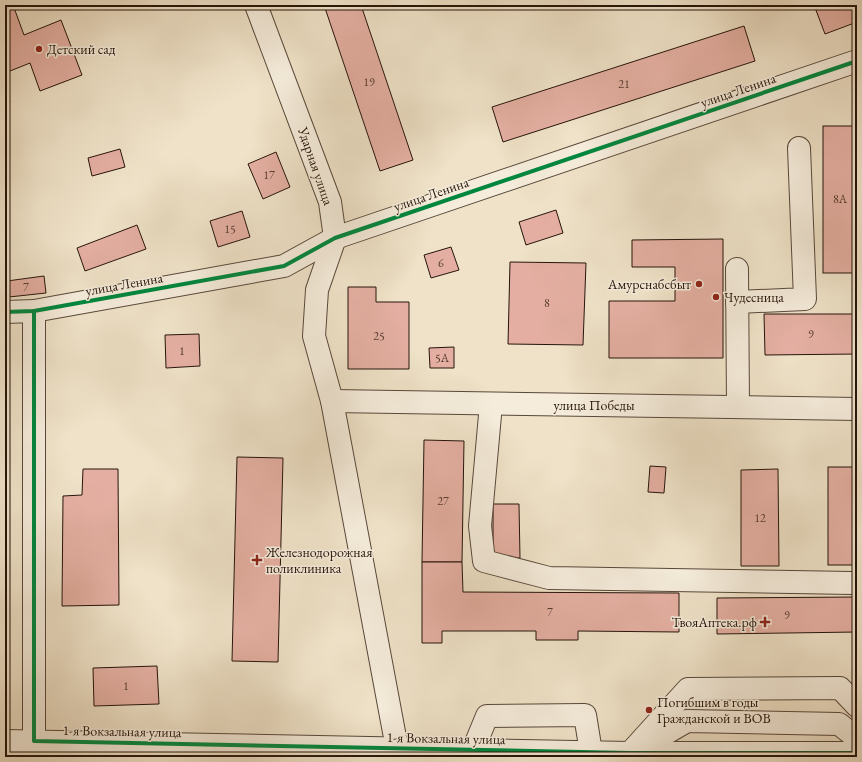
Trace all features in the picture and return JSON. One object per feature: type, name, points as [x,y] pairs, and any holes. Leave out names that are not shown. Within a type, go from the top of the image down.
[{"type":"street","name":"Ударная улица","points":[[256,5],[330,202],[335,238],[318,290],[314,336],[332,401],[397,748]]},
{"type":"street","name":"улица Ленина","points":[[5,312],[34,311],[284,266],[335,238],[857,61]]},
{"type":"street","points":[[737,302],[806,299],[799,148]]},
{"type":"street","points":[[737,269],[738,406]]},
{"type":"street","points":[[34,311],[34,741]]},
{"type":"street","name":"улица Победы","points":[[332,401],[857,409]]},
{"type":"street","points":[[491,404],[480,526],[484,561],[549,578],[852,583]]},
{"type":"street","points":[[630,753],[688,689],[840,688],[857,706]]},
{"type":"street","points":[[473,750],[486,716],[585,715],[591,752]]},
{"type":"street","points":[[630,753],[687,720],[839,724],[857,738]]},
{"type":"street","name":"1-я Вокзальная улица","points":[[5,741],[630,753],[857,753]]},
{"type":"building","name":"Детский сад","points":[[13,5],[24,35],[61,20],[82,75],[40,91],[30,63],[5,73],[5,7]]},
{"type":"building","points":[[324,5],[361,5],[413,160],[380,171]]},
{"type":"building","points":[[814,5],[856,5],[857,22],[825,34]]},
{"type":"building","points":[[744,26],[755,61],[503,142],[492,107]]},
{"type":"building","points":[[5,90],[10,102],[5,104]]},
{"type":"building","points":[[823,126],[857,126],[857,273],[823,273]]},
{"type":"building","points":[[120,149],[125,167],[92,176],[88,158]]},
{"type":"building","points":[[276,152],[290,187],[263,199],[248,164]]},
{"type":"building","points":[[556,210],[563,233],[526,245],[519,222]]},
{"type":"building","points":[[242,211],[250,237],[218,247],[210,221]]},
{"type":"building","points":[[137,225],[146,249],[85,271],[77,248]]},
{"type":"building","name":"Амурснабсбыт","points":[[723,239],[723,358],[609,358],[609,301],[675,301],[675,267],[632,267],[632,240]]},
{"type":"building","points":[[451,247],[459,270],[431,278],[424,255]]},
{"type":"building","name":"Амурснабсбыт","points":[[510,262],[586,263],[583,345],[508,344]]},
{"type":"building","points":[[44,276],[46,293],[9,297],[7,281]]},
{"type":"building","points":[[348,287],[376,287],[376,302],[409,302],[409,369],[348,369]]},
{"type":"building","points":[[764,314],[857,314],[857,354],[765,355]]},
{"type":"building","points":[[199,334],[200,366],[166,368],[165,335]]},
{"type":"building","points":[[454,347],[454,368],[430,368],[429,348]]},
{"type":"building","points":[[424,440],[464,441],[462,562],[422,562]]},
{"type":"building","name":"Железнодорожная поликлиника","points":[[237,457],[283,458],[278,662],[232,661]]},
{"type":"building","points":[[650,466],[666,467],[664,493],[648,492]]},
{"type":"building","points":[[828,467],[857,467],[857,565],[828,565]]},
{"type":"building","points":[[83,469],[118,469],[119,605],[62,606],[63,496],[82,495]]},
{"type":"building","points":[[778,469],[779,566],[741,566],[741,470]]},
{"type":"building","points":[[493,504],[519,504],[520,558],[493,559]]},
{"type":"building","points":[[422,562],[462,562],[463,592],[679,593],[679,632],[578,631],[578,640],[536,640],[536,631],[442,631],[442,643],[422,643]]},
{"type":"building","points":[[857,597],[857,632],[717,634],[717,598]]},
{"type":"building","points":[[157,666],[159,704],[94,706],[93,668]]},
{"type":"cycle path","points":[[5,312],[34,311],[284,266],[335,238],[857,61]]},
{"type":"cycle path","points":[[34,311],[34,741],[630,753],[857,753]]},
{"type":"place","name":"Детский сад","points":[[39,49]]},
{"type":"place","name":"Амурснабсбыт","points":[[699,284]]},
{"type":"place","name":"Чудесница","points":[[716,297]]},
{"type":"place","name":"Железнодорожная поликлиника","points":[[257,560]]},
{"type":"place","name":"ТвояАптека.рф","points":[[765,622]]},
{"type":"place","name":"Погибшим в годы Гражданской и ВОВ","points":[[649,710]]}]
